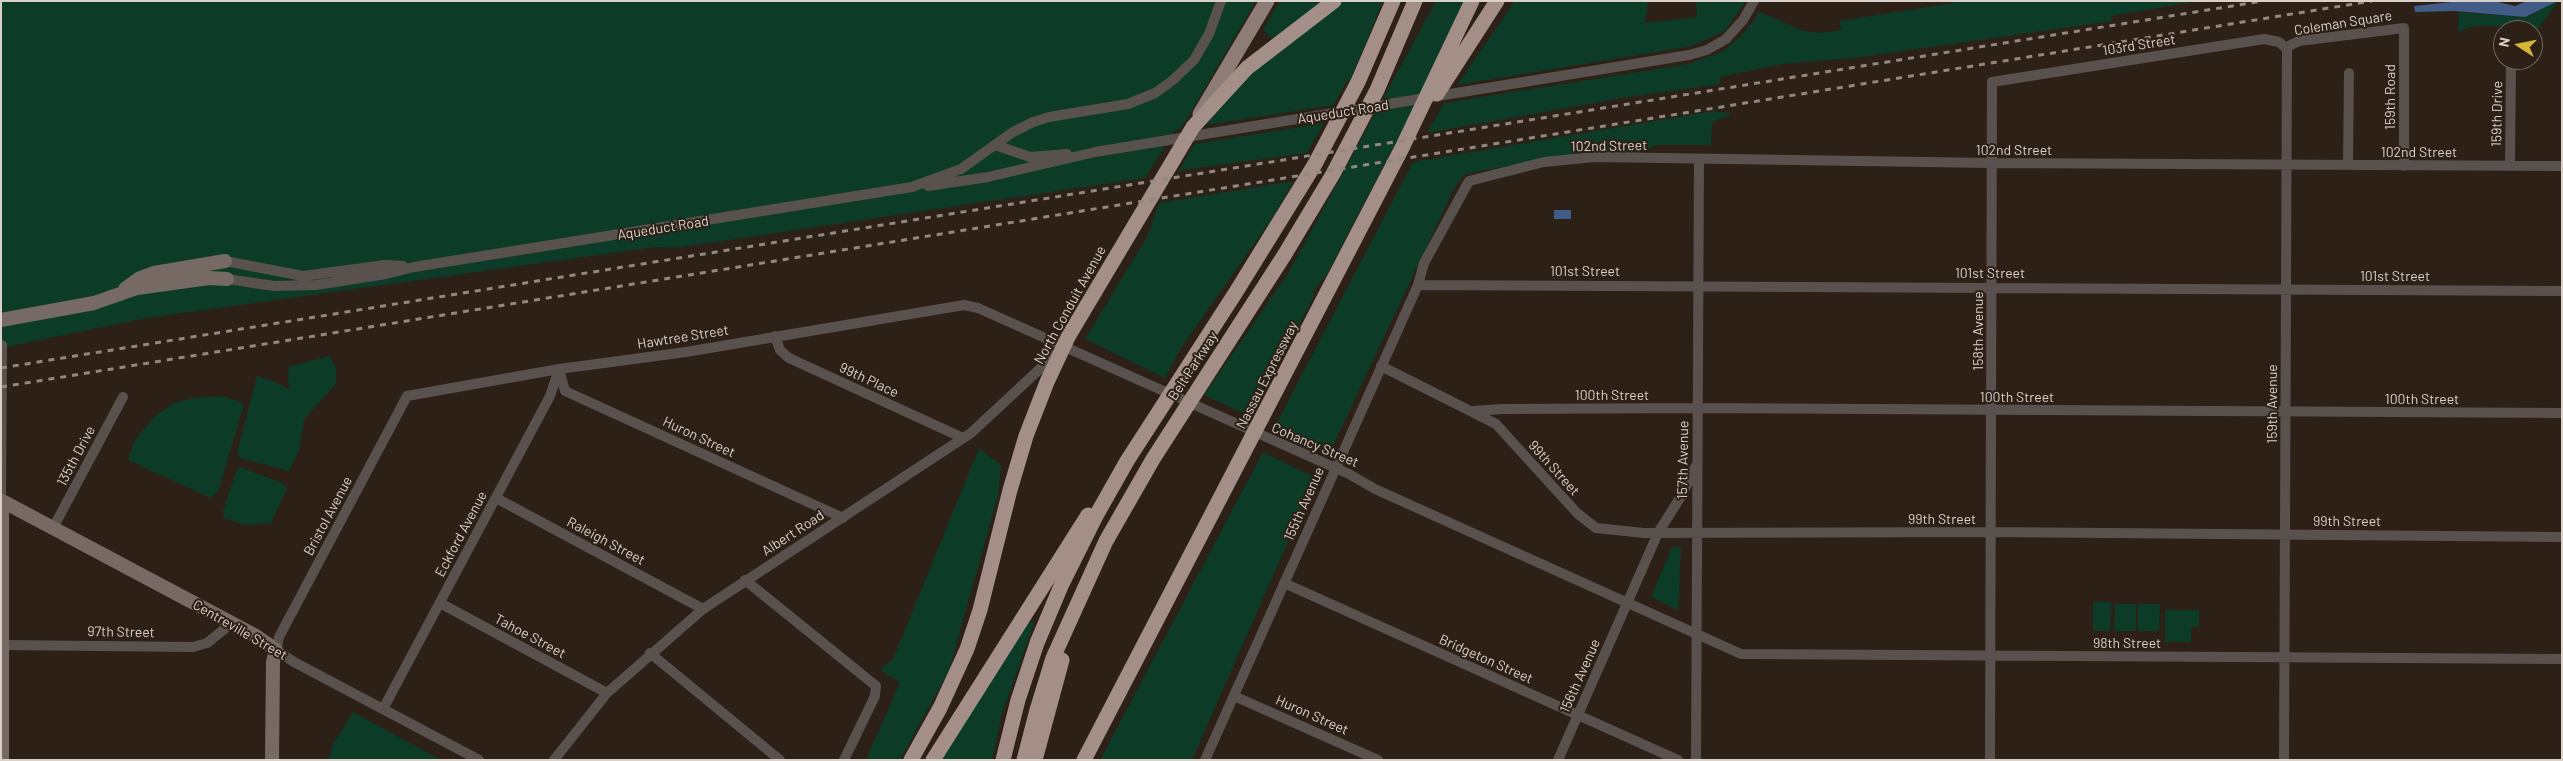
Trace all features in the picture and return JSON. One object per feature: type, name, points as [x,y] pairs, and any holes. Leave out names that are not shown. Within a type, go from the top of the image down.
[{"type":"highway","points":[[1199,131],[1247,68],[1334,1]]},
{"type":"highway","name":"Belt Parkway","points":[[1003,760],[1018,700],[1045,624],[1079,550],[1127,461],[1236,292],[1315,164],[1355,88],[1393,1]]},
{"type":"highway","name":"Belt Parkway","points":[[1024,760],[1042,693],[1074,608],[1102,549],[1134,491],[1314,206],[1360,124],[1386,72],[1415,1]]},
{"type":"highway","points":[[1386,72],[1427,1]]},
{"type":"highway","name":"Nassau Expressway","points":[[1084,760],[1402,148],[1472,1]]},
{"type":"highway","points":[[1402,148],[1496,1]]},
{"type":"highway","name":"North Conduit Avenue","points":[[911,760],[946,694],[967,649],[980,610],[1026,436],[1063,347],[1199,131]]},
{"type":"highway","points":[[933,760],[1071,539],[1127,461]]},
{"type":"highway","points":[[1035,760],[1074,608]]},
{"type":"main road","name":"North Conduit Avenue","points":[[1199,131],[1267,1]]},
{"type":"street","name":"Aqueduct Road","points":[[912,187],[961,169],[1013,132],[1041,119],[1128,104],[1164,87],[1184,71],[1199,52],[1213,24],[1221,1]]},
{"type":"street","name":"Aqueduct Road","points":[[1,320],[94,303],[137,288],[209,278],[274,286],[302,286],[386,274],[414,267],[912,187],[970,180],[1095,152],[1166,140],[1199,131],[1261,125],[1698,53],[1726,39],[1743,20],[1754,1]]},
{"type":"street","name":"Coleman Square","points":[[2287,48],[2299,41],[2404,28]]},
{"type":"street","name":"159th Road","points":[[2404,28],[2404,166]]},
{"type":"street","name":"103rd Street","points":[[1992,82],[2264,39],[2279,42],[2287,48]]},
{"type":"street","name":"159th Avenue","points":[[2284,760],[2287,48]]},
{"type":"street","name":"159th Drive","points":[[2510,166],[2511,70]]},
{"type":"street","points":[[2348,165],[2349,73]]},
{"type":"street","name":"158th Avenue","points":[[1990,760],[1992,82]]},
{"type":"street","points":[[996,145],[1030,157],[1095,152]]},
{"type":"street","name":"102nd Street","points":[[1470,181],[1544,162],[1595,157],[1992,163],[2562,166]]},
{"type":"street","name":"157th Avenue","points":[[1696,760],[1696,464],[1700,160]]},
{"type":"street","name":"155th Avenue","points":[[1205,760],[1418,285],[1424,263],[1470,181]]},
{"type":"street","name":"Aqueduct Road","points":[[118,294],[134,282],[148,275],[224,262],[238,262],[277,273],[303,276],[385,265],[414,267]]},
{"type":"street","name":"101st Street","points":[[1418,285],[2286,288],[2562,291]]},
{"type":"street","name":"Cohancy Street","points":[[964,305],[978,308],[1697,634]]},
{"type":"street","name":"Hawtree Street","points":[[407,396],[559,369],[686,352],[964,305]]},
{"type":"street","name":"Aqueduct Road","points":[[1,311],[26,314]]},
{"type":"street","name":"99th Place","points":[[775,336],[777,346],[789,358],[964,438]]},
{"type":"street","points":[[2,345],[2,760]]},
{"type":"street","name":"Albert Road","points":[[554,760],[607,693],[650,653],[703,609],[964,438],[995,412],[1063,347]]},
{"type":"street","name":"99th Street","points":[[1381,366],[1496,424],[1576,513],[1596,528],[1634,533],[1991,532],[2562,536]]},
{"type":"street","name":"Eckford Avenue","points":[[384,709],[550,396],[559,369]]},
{"type":"street","name":"Huron Street","points":[[559,369],[565,391],[843,518]]},
{"type":"street","name":"Bristol Avenue","points":[[276,650],[279,637],[407,396]]},
{"type":"street","name":"135th Drive","points":[[53,528],[123,397]]},
{"type":"street","name":"100th Street","points":[[1473,411],[1502,408],[1698,408],[2562,413]]},
{"type":"street","points":[[1627,603],[1658,533],[1683,493],[1696,464]]},
{"type":"street","name":"Raleigh Street","points":[[496,498],[703,609]]},
{"type":"street","name":"Centreville Street","points":[[1,501],[232,623],[294,662],[479,760]]},
{"type":"street","points":[[745,580],[876,686],[875,696],[844,760]]},
{"type":"street","name":"Bridgeton Street","points":[[1284,583],[1678,760]]},
{"type":"street","name":"Tahoe Street","points":[[440,603],[607,693]]},
{"type":"street","name":"156th Avenue","points":[[1558,760],[1627,603]]},
{"type":"street","name":"97th Street","points":[[2,645],[193,647],[207,643],[232,623]]},
{"type":"street","name":"98th Street","points":[[1697,634],[1741,654],[2562,659]]},
{"type":"street","points":[[272,760],[273,662],[276,650]]},
{"type":"street","points":[[650,653],[780,760]]},
{"type":"street","name":"Huron Street","points":[[1234,696],[1378,760]]},
{"type":"green space","points":[[1,1],[1256,1],[1181,129],[1174,131],[1145,178],[675,248],[655,247],[147,318],[1,348]]},
{"type":"green space","points":[[1280,1],[1326,1],[1275,41],[1263,30]]},
{"type":"green space","points":[[1340,1],[1383,1],[1351,79],[1346,82],[1334,105],[1206,125],[1232,90]]},
{"type":"green space","points":[[1436,1],[1464,1],[1407,121],[1327,274],[1312,293],[1315,295],[1249,416],[1204,395],[1289,272]]},
{"type":"green space","points":[[1515,1],[1648,1],[1645,23],[1697,17],[1696,1],[1746,1],[1725,31],[1692,46],[1457,85]]},
{"type":"green space","points":[[1965,1],[2193,2],[2111,16],[2112,21],[1854,58],[1782,64],[1720,77],[1720,84],[1628,97],[1427,133],[1444,103],[1688,64],[1722,52],[1742,35],[1760,12],[1801,30],[1818,33],[1841,30],[1840,21]]},
{"type":"green space","points":[[2558,1],[2543,22],[2543,20],[2493,20],[2493,26],[2474,26],[2458,32],[2459,12],[2525,17]]},
{"type":"green space","points":[[1713,111],[1733,114],[1712,122],[1711,145],[1658,145],[1642,150],[1641,153],[1548,158],[1465,174],[1454,188],[1331,450],[1327,448],[1325,451],[1274,428],[1413,162]]},
{"type":"green space","points":[[1324,123],[1307,153],[1182,170],[1178,173],[1194,144]]},
{"type":"green space","points":[[1294,181],[1271,220],[1181,348],[1165,378],[1085,339],[1147,237],[1159,203]]},
{"type":"green space","points":[[330,356],[336,369],[336,384],[304,419],[299,451],[289,471],[240,458],[237,453],[257,376],[278,383],[289,390],[288,367]]},
{"type":"green space","points":[[224,396],[244,404],[218,492],[211,498],[128,460],[134,441],[155,416],[174,403],[194,398]]},
{"type":"green space","points":[[979,448],[1001,465],[998,495],[949,671],[900,760],[866,760],[900,682],[880,670],[893,659]]},
{"type":"green space","points":[[1263,452],[1316,478],[1192,760],[1100,760]]},
{"type":"green space","points":[[240,467],[282,483],[287,489],[271,523],[245,525],[224,518],[223,511],[237,469]]},
{"type":"green space","points":[[1672,547],[1681,547],[1678,610],[1651,597]]},
{"type":"green space","points":[[2093,602],[2111,602],[2110,631],[2093,631]]},
{"type":"green space","points":[[2115,604],[2136,604],[2136,631],[2114,631]]},
{"type":"green space","points":[[2138,604],[2160,604],[2159,631],[2138,631]]},
{"type":"green space","points":[[2165,610],[2199,610],[2199,627],[2191,627],[2191,642],[2165,642]]},
{"type":"green space","points":[[1027,621],[1034,623],[1002,714],[992,760],[940,760]]},
{"type":"green space","points":[[353,712],[441,760],[328,760],[333,744]]},
{"type":"water","points":[[2461,1],[2494,1],[2515,6],[2527,1],[2558,1],[2525,17],[2455,11],[2415,12],[2414,6]]},
{"type":"water","points":[[1554,210],[1571,210],[1571,219],[1554,219]]},
{"type":"railway","points":[[1,368],[2263,1]]},
{"type":"railway","points":[[1,387],[2372,1]]}]
